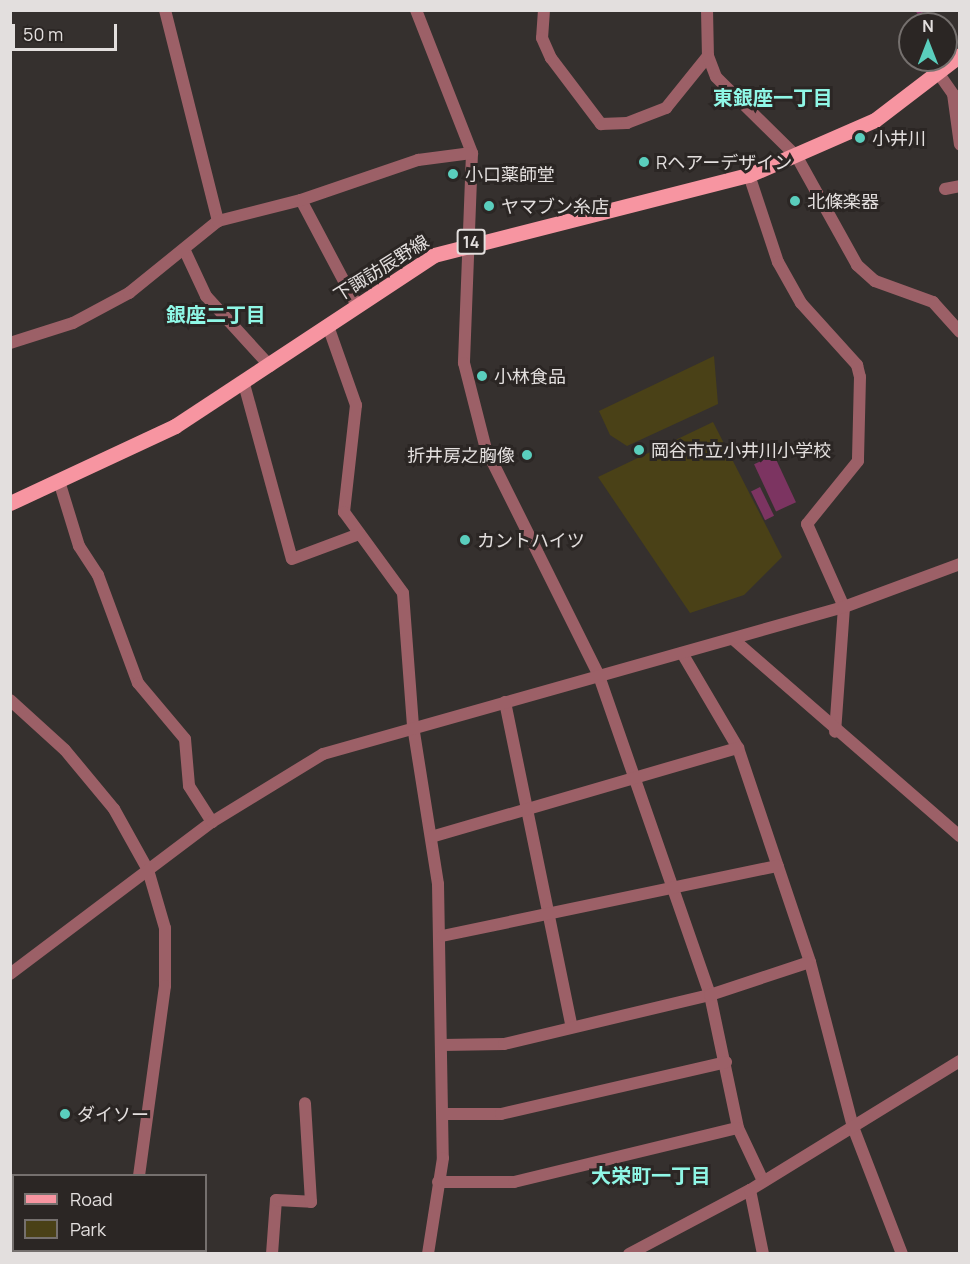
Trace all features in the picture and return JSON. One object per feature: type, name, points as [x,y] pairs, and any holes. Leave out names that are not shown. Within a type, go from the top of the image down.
[{"type":"main road","name":"下諏訪辰野線","points":[[10,503],[175,426],[244,384],[357,304],[434,255],[470,243],[749,175],[797,157],[875,120],[939,74],[960,55]]},
{"type":"street","points":[[165,10],[218,221]]},
{"type":"street","points":[[416,10],[472,153],[464,363],[486,449],[599,676],[710,995],[726,1062],[738,1128],[763,1181]]},
{"type":"street","points":[[544,10],[542,38],[551,58],[601,124],[627,123],[666,108],[708,56]]},
{"type":"street","points":[[707,10],[708,56],[716,76],[797,157],[865,274],[924,296],[960,332]]},
{"type":"street","points":[[939,74],[953,94],[960,145]]},
{"type":"street","points":[[10,343],[73,323],[129,293],[185,251],[218,221],[301,200],[418,160],[472,153]]},
{"type":"street","points":[[749,175],[778,262],[801,303],[856,365],[860,377],[858,461],[807,524],[844,607],[835,732]]},
{"type":"street","points":[[945,189],[960,186]]},
{"type":"street","points":[[301,200],[357,304]]},
{"type":"street","points":[[185,251],[206,296],[270,366]]},
{"type":"street","points":[[328,326],[356,405],[342,495],[344,512],[403,593],[413,726],[431,837],[442,936],[444,1114],[428,1254]]},
{"type":"street","points":[[244,384],[292,559],[359,534]]},
{"type":"street","points":[[59,481],[79,546],[98,575],[138,683],[185,739],[189,786],[212,822]]},
{"type":"street","points":[[10,975],[212,822],[323,754],[413,726],[844,607],[960,564]]},
{"type":"street","points":[[733,639],[835,732],[949,822],[960,836]]},
{"type":"street","points":[[682,653],[738,748],[810,962],[853,1127],[902,1254]]},
{"type":"street","points":[[10,700],[65,750],[107,800],[148,870],[167,957],[139,1174]]},
{"type":"street","points":[[505,702],[572,1027]]},
{"type":"street","points":[[431,837],[738,748]]},
{"type":"street","points":[[442,936],[778,866]]},
{"type":"street","points":[[442,1045],[504,1044],[710,995],[810,962]]},
{"type":"street","points":[[444,1114],[501,1114],[726,1062]]},
{"type":"street","points":[[629,1254],[643,1250],[750,1190],[960,1062]]},
{"type":"street","points":[[272,1254],[276,1200],[311,1202],[305,1103]]},
{"type":"street","points":[[438,1182],[514,1182],[738,1128]]},
{"type":"street","points":[[750,1190],[763,1254]]},
{"type":"green space","points":[[714,356],[718,404],[627,446],[610,435],[599,411]]},
{"type":"green space","points":[[713,422],[782,557],[744,595],[690,613],[598,477]]},
{"type":"shaded area","points":[[774,455],[796,502],[776,511],[754,464]]},
{"type":"shaded area","points":[[760,487],[774,516],[765,520],[751,491]]},
{"type":"place","name":"小井川","points":[[860,138]]},
{"type":"place","name":"Rヘアーデザイン","points":[[644,162]]},
{"type":"place","name":"小口薬師堂","points":[[453,174]]},
{"type":"place","name":"北條楽器","points":[[795,201]]},
{"type":"place","name":"ヤマブン糸店","points":[[489,206]]},
{"type":"place","name":"小林食品","points":[[482,376]]},
{"type":"place","name":"岡谷市立小井川小学校","points":[[639,450]]},
{"type":"place","name":"折井房之胸像","points":[[527,455]]},
{"type":"place","name":"カントハイツ","points":[[465,540]]},
{"type":"place","name":"ダイソー","points":[[65,1114]]},
{"type":"district","name":"東銀座一丁目","points":[[773,97]]},
{"type":"district","name":"銀座二丁目","points":[[216,314]]},
{"type":"district","name":"大栄町一丁目","points":[[651,1175]]}]
